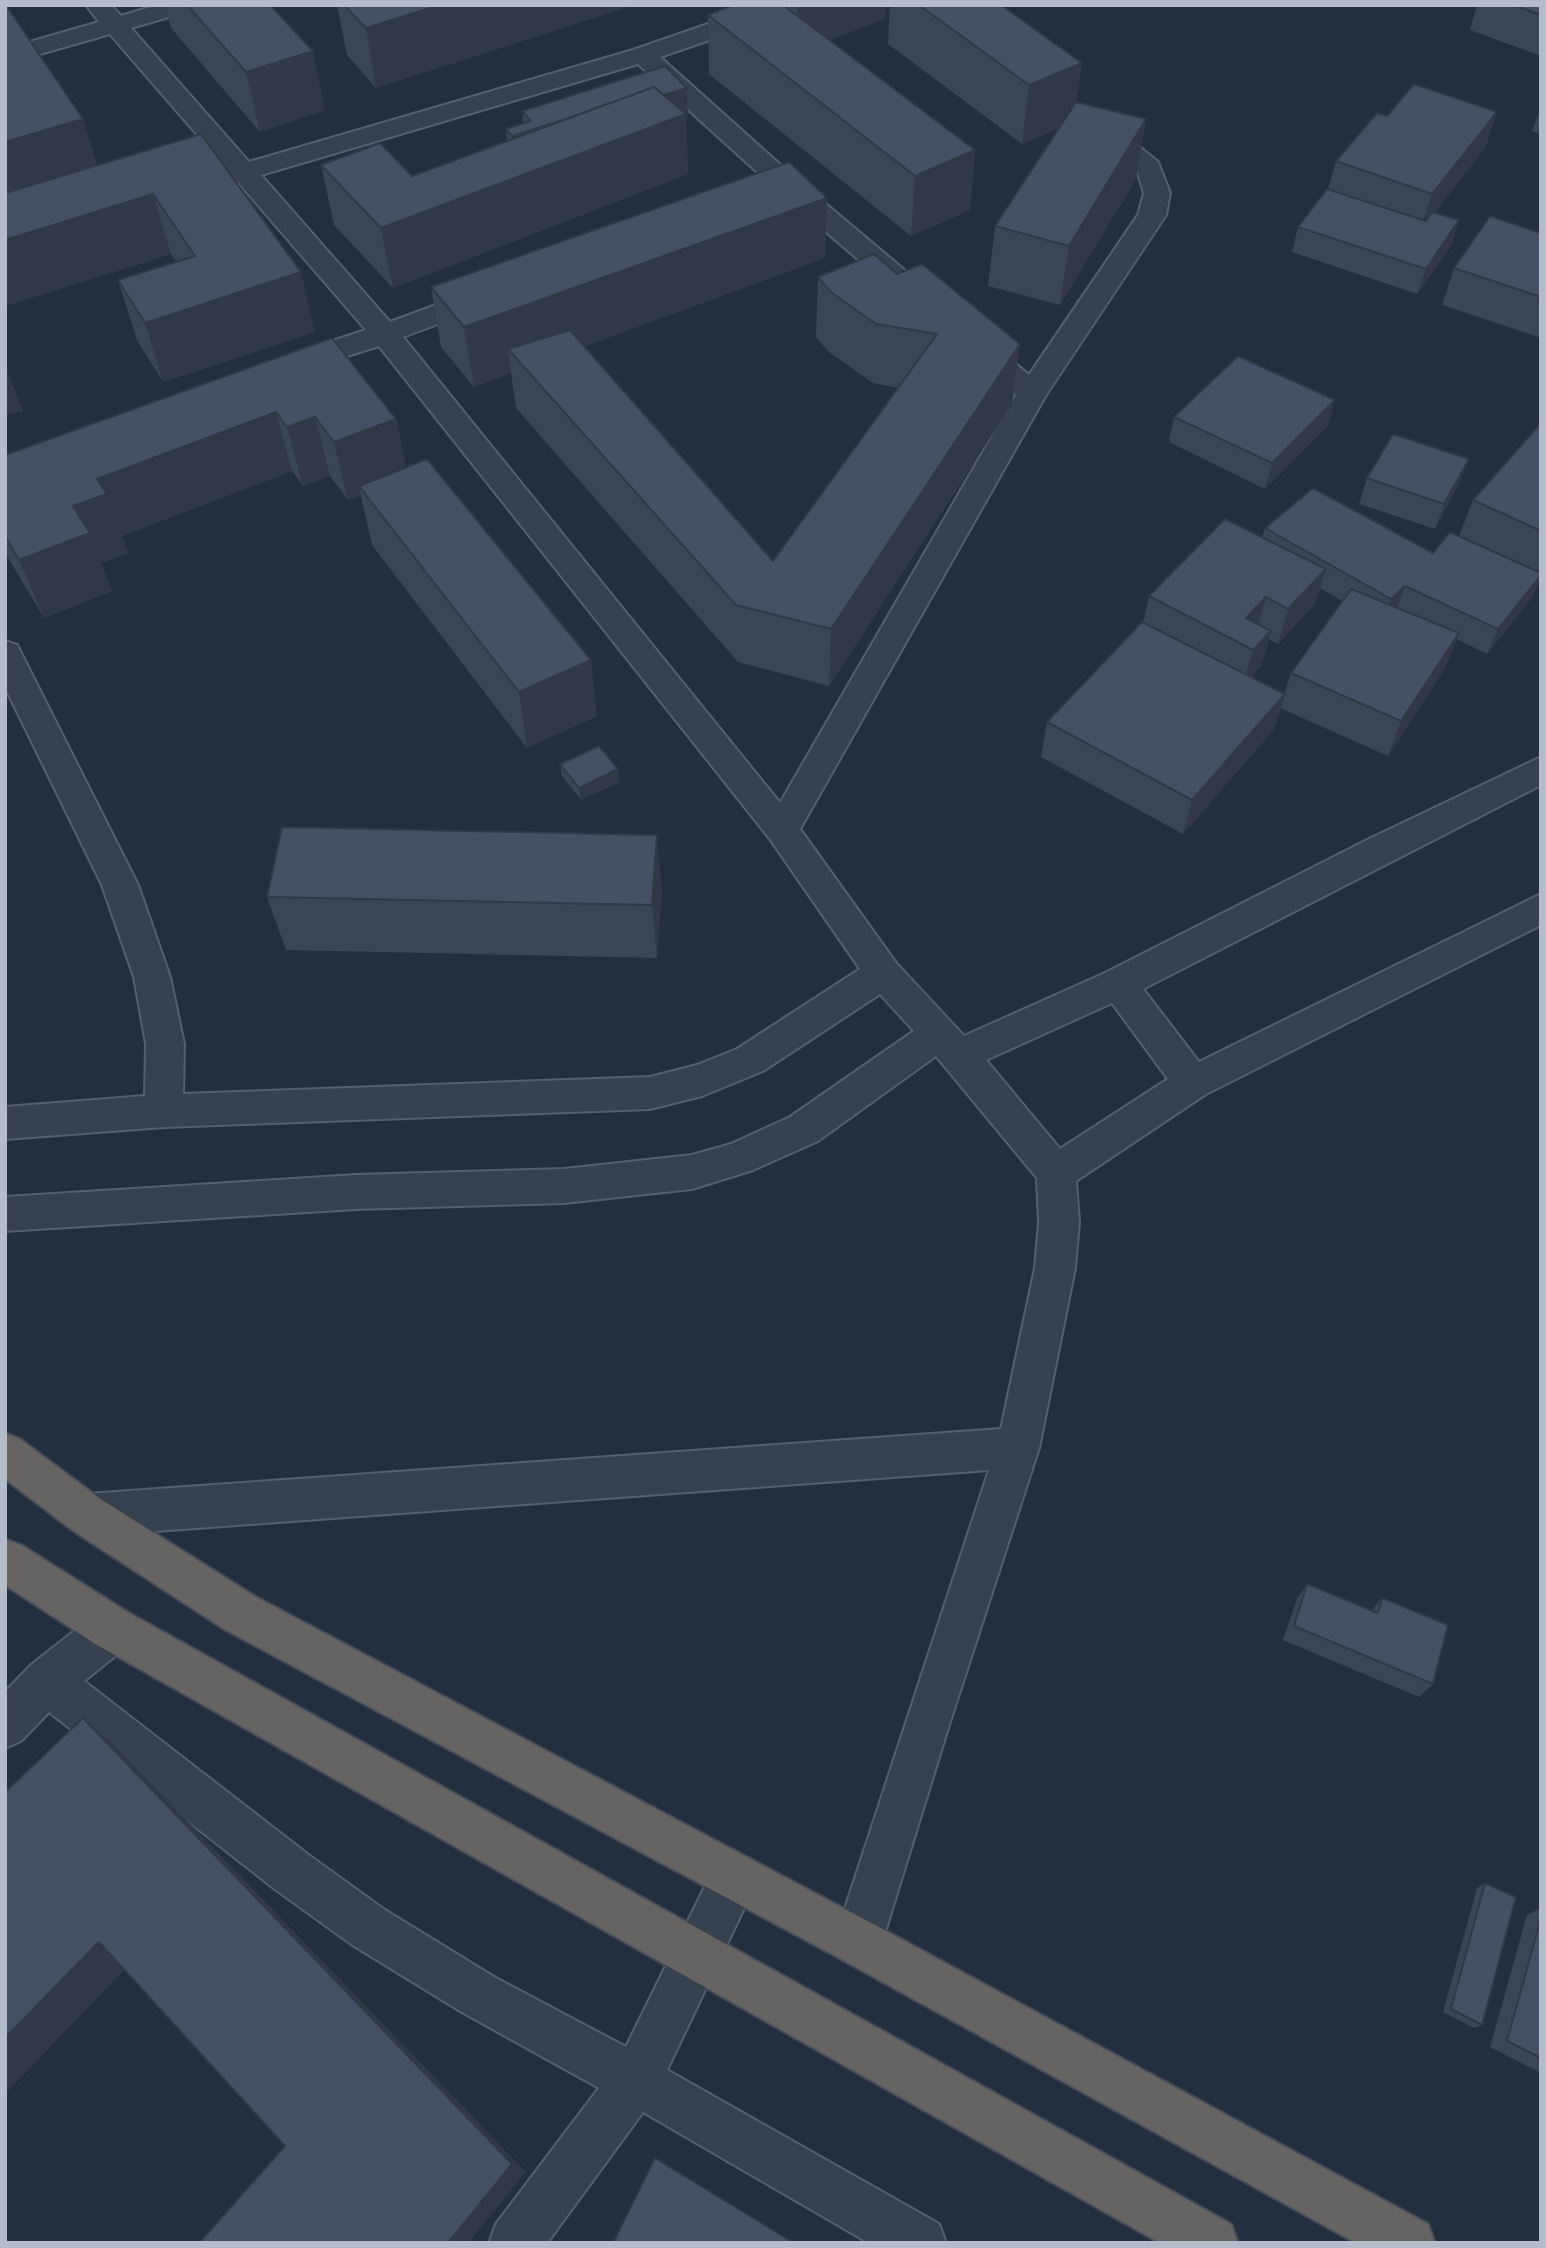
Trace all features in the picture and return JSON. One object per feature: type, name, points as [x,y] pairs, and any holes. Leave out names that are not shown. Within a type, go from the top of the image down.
[{"type":"highway","points":[[5,1453],[88,1515],[240,1614],[858,1942],[1409,2243]]},
{"type":"highway","points":[[5,1560],[113,1629],[1212,2243]]},
{"type":"street","points":[[5,57],[106,16],[184,5]]},
{"type":"street","points":[[204,183],[642,55],[788,5]]},
{"type":"street","points":[[106,16],[385,334],[782,830],[883,973],[950,1044],[1056,1173],[1059,1222],[1055,1268],[1018,1448],[926,1725],[858,1942]]},
{"type":"street","points":[[642,55],[773,189],[930,306]]},
{"type":"street","points":[[782,830],[1032,393],[1152,215],[1157,192],[1149,168],[1078,112]]},
{"type":"street","points":[[267,372],[385,334],[515,285]]},
{"type":"street","points":[[961,332],[1032,393]]},
{"type":"street","points":[[5,653],[120,885],[152,977],[166,1044],[164,1111]]},
{"type":"street","points":[[5,1214],[356,1192],[564,1186],[692,1172],[739,1158],[804,1129],[950,1044],[1118,984],[1541,770]]},
{"type":"street","points":[[1056,1173],[1194,1083],[1541,908]]},
{"type":"street","points":[[5,1123],[164,1111],[650,1093],[702,1080],[750,1060],[883,973]]},
{"type":"street","points":[[1118,984],[1194,1083]]},
{"type":"street","points":[[88,1515],[1018,1448]]},
{"type":"street","points":[[5,1725],[47,1681],[113,1629]]},
{"type":"street","points":[[47,1681],[293,1873],[368,1927],[477,1994],[636,2080],[920,2243]]},
{"type":"street","points":[[515,2243],[636,2080],[735,1877]]},
{"type":"building","points":[[6,5],[83,119],[5,142]]},
{"type":"building","points":[[187,5],[270,5],[313,51],[246,72]]},
{"type":"building","points":[[344,5],[440,5],[366,28]]},
{"type":"building","points":[[733,5],[783,5],[975,150],[915,176],[708,15]]},
{"type":"building","points":[[919,5],[1001,5],[1082,63],[1029,85]]},
{"type":"building","points":[[1514,5],[1541,5],[1541,15]]},
{"type":"building","points":[[665,66],[687,88],[664,95],[654,87],[512,136],[506,129],[531,121],[522,111]]},
{"type":"building","points":[[1414,84],[1497,112],[1432,194],[1336,161],[1377,113],[1387,116]]},
{"type":"building","points":[[654,87],[686,114],[381,228],[321,165],[380,143],[412,176]]},
{"type":"building","points":[[1076,102],[1146,119],[1069,246],[995,226]]},
{"type":"building","points":[[201,134],[301,272],[145,323],[118,280],[195,256],[153,194],[5,240],[5,193]]},
{"type":"building","points":[[789,162],[827,198],[464,327],[431,287]]},
{"type":"building","points":[[1327,189],[1426,221],[1432,212],[1459,220],[1426,269],[1298,227]]},
{"type":"building","points":[[1490,216],[1541,233],[1541,297],[1454,268]]},
{"type":"building","points":[[874,254],[897,274],[922,264],[1020,344],[831,629],[736,605],[508,349],[570,330],[773,561],[937,334],[876,324],[831,292],[818,277]]},
{"type":"building","points":[[332,338],[396,419],[334,442],[315,417],[287,427],[276,412],[97,479],[107,494],[73,506],[90,533],[19,560],[5,536],[5,455]]},
{"type":"building","points":[[1238,356],[1335,400],[1272,463],[1174,417]]},
{"type":"building","points":[[1541,423],[1541,531],[1473,500]]},
{"type":"building","points":[[1393,434],[1469,459],[1444,504],[1367,478]]},
{"type":"building","points":[[427,459],[591,660],[519,692],[359,486]]},
{"type":"building","points":[[1313,488],[1433,553],[1450,532],[1541,575],[1498,629],[1405,586],[1391,599],[1265,528]]},
{"type":"building","points":[[1225,519],[1326,569],[1288,609],[1266,597],[1246,618],[1271,631],[1253,650],[1149,596]]},
{"type":"building","points":[[1351,589],[1459,633],[1401,721],[1291,673]]},
{"type":"building","points":[[1142,622],[1285,694],[1192,800],[1047,722]]},
{"type":"building","points":[[599,746],[618,769],[579,788],[560,764]]},
{"type":"building","points":[[282,827],[657,835],[652,905],[267,897]]},
{"type":"building","points":[[1307,1584],[1378,1613],[1382,1598],[1448,1625],[1433,1684],[1294,1626]]},
{"type":"building","points":[[83,1718],[512,2164],[448,2243],[199,2243],[285,2146],[99,1942],[5,2038],[5,1792]]},
{"type":"building","points":[[1485,1883],[1516,1897],[1482,2025],[1451,2009]]},
{"type":"building","points":[[1541,1918],[1541,2058],[1507,2041]]},
{"type":"building","points":[[655,2158],[794,2243],[613,2243]]}]
